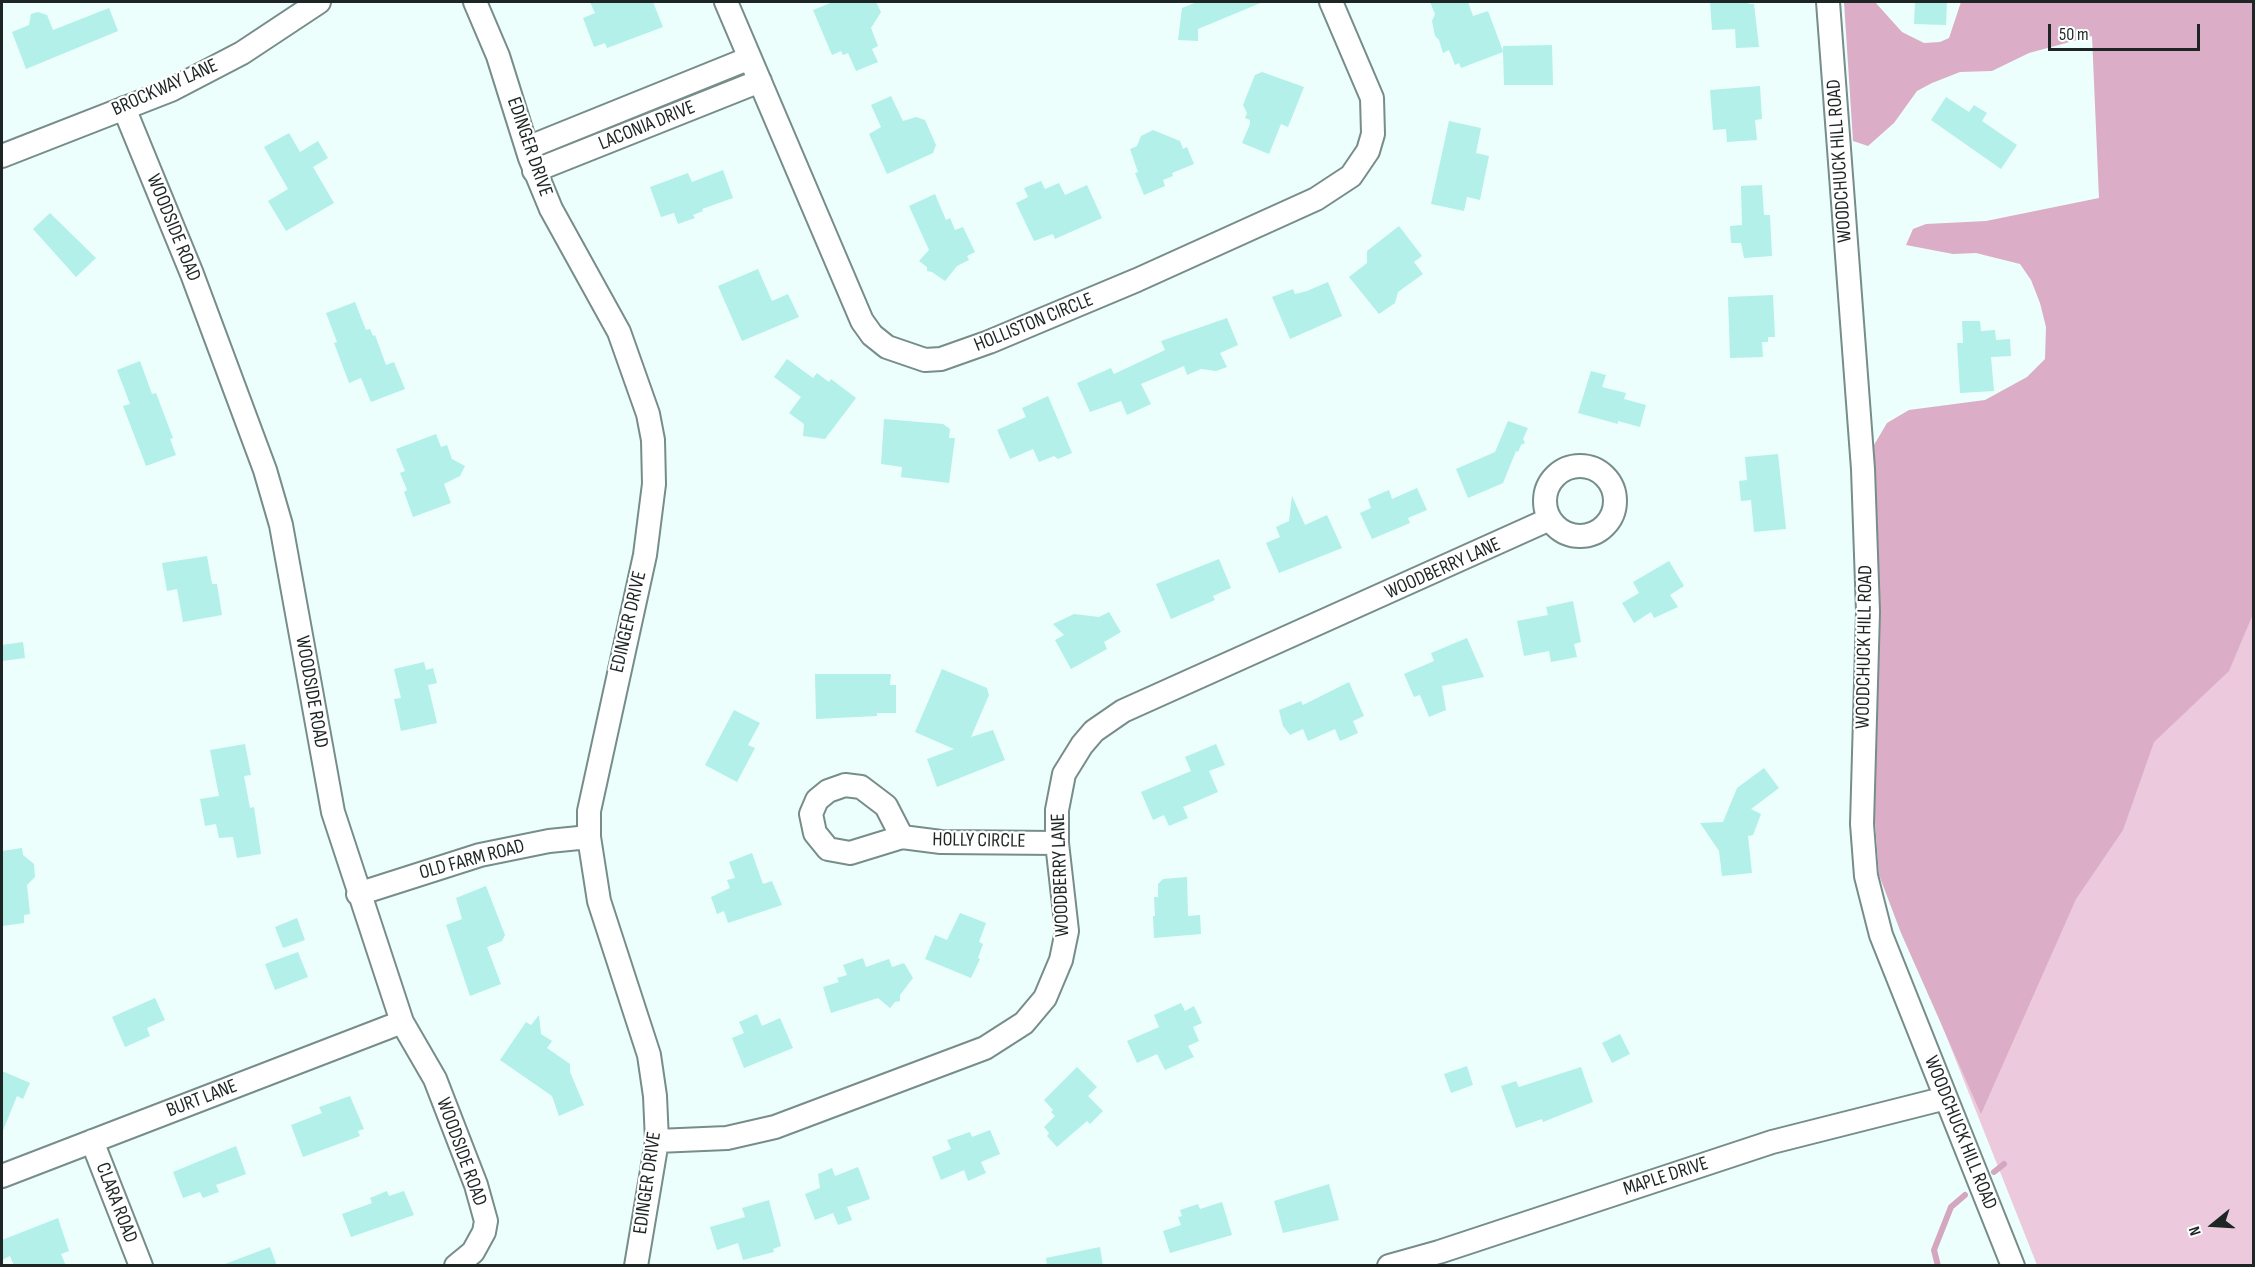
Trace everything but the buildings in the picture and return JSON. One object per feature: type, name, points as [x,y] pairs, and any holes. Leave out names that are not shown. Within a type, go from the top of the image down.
[{"type":"street","name":"BROCKWAY LANE","points":[[2,156],[171,90],[242,53],[319,2]]},
{"type":"street","name":"EDINGER DRIVE","points":[[475,2],[498,56],[534,171],[551,209],[619,332],[648,414],[653,440],[654,484],[645,555],[589,811],[589,837],[599,901],[649,1054],[655,1096],[657,1141],[636,1266]]},
{"type":"street","name":"HOLLISTON CIRCLE","points":[[726,2],[862,321],[872,335],[887,346],[925,360],[941,359],[989,342],[1148,276],[1316,200],[1352,176],[1368,151],[1373,134],[1372,98],[1331,2]]},
{"type":"street","name":"WOODCHUCK HILL ROAD","points":[[1828,2],[1863,470],[1868,612],[1862,824],[1866,876],[1881,935],[2013,1266]]},
{"type":"street","name":"LACONIA DRIVE","points":[[527,148],[750,58]]},
{"type":"street","name":"LACONIA DRIVE","points":[[534,171],[760,81]]},
{"type":"street","name":"WOODSIDE ROAD","points":[[124,108],[192,274],[281,525],[333,812],[358,894],[402,1022],[435,1079],[476,1185],[486,1221],[484,1232],[473,1252],[456,1266]]},
{"type":"street","name":"WOODBERRY LANE","points":[[657,1141],[727,1138],[775,1127],[985,1047],[1024,1023],[1045,998],[1061,960],[1067,931],[1057,843],[1057,810],[1064,774],[1082,745],[1094,731],[1123,711],[1550,519]]},
{"type":"street","name":"OLD FARM ROAD","points":[[358,894],[480,855],[549,841],[589,837]]},
{"type":"street","name":"HOLLY CIRCLE","points":[[902,837],[941,842],[1057,843]]},
{"type":"street","name":"BURT LANE","points":[[2,1176],[402,1022]]},
{"type":"street","name":"MAPLE DRIVE","points":[[1389,1266],[1439,1252],[1772,1142],[1946,1098]]},
{"type":"street","name":"CLARA ROAD","points":[[92,1141],[141,1266]]},
{"type":"shaded area","points":[[1844,2],[1875,2],[1902,32],[1924,43],[1940,42],[1949,38],[1961,2],[2253,2],[2253,614],[2229,671],[2154,742],[2123,830],[2076,899],[1981,1114],[1901,933],[1879,875],[1872,783],[1880,616],[1874,445],[1887,423],[1909,410],[1985,400],[2027,377],[2045,359],[2046,327],[2040,303],[2031,280],[2020,264],[1976,253],[1953,254],[1906,245],[1913,229],[1926,224],[1986,221],[2099,198],[2092,36],[2029,53],[1992,71],[1960,72],[1932,83],[1917,91],[1894,123],[1868,146],[1853,141]]},
{"type":"shaded area","points":[[2253,2],[2253,1265],[2037,1265],[1882,874],[2124,474]]},
{"type":"waterway","points":[[1994,1172],[2004,1164]]},
{"type":"waterway","points":[[1938,1266],[1934,1250],[1951,1207],[1965,1195]]}]
